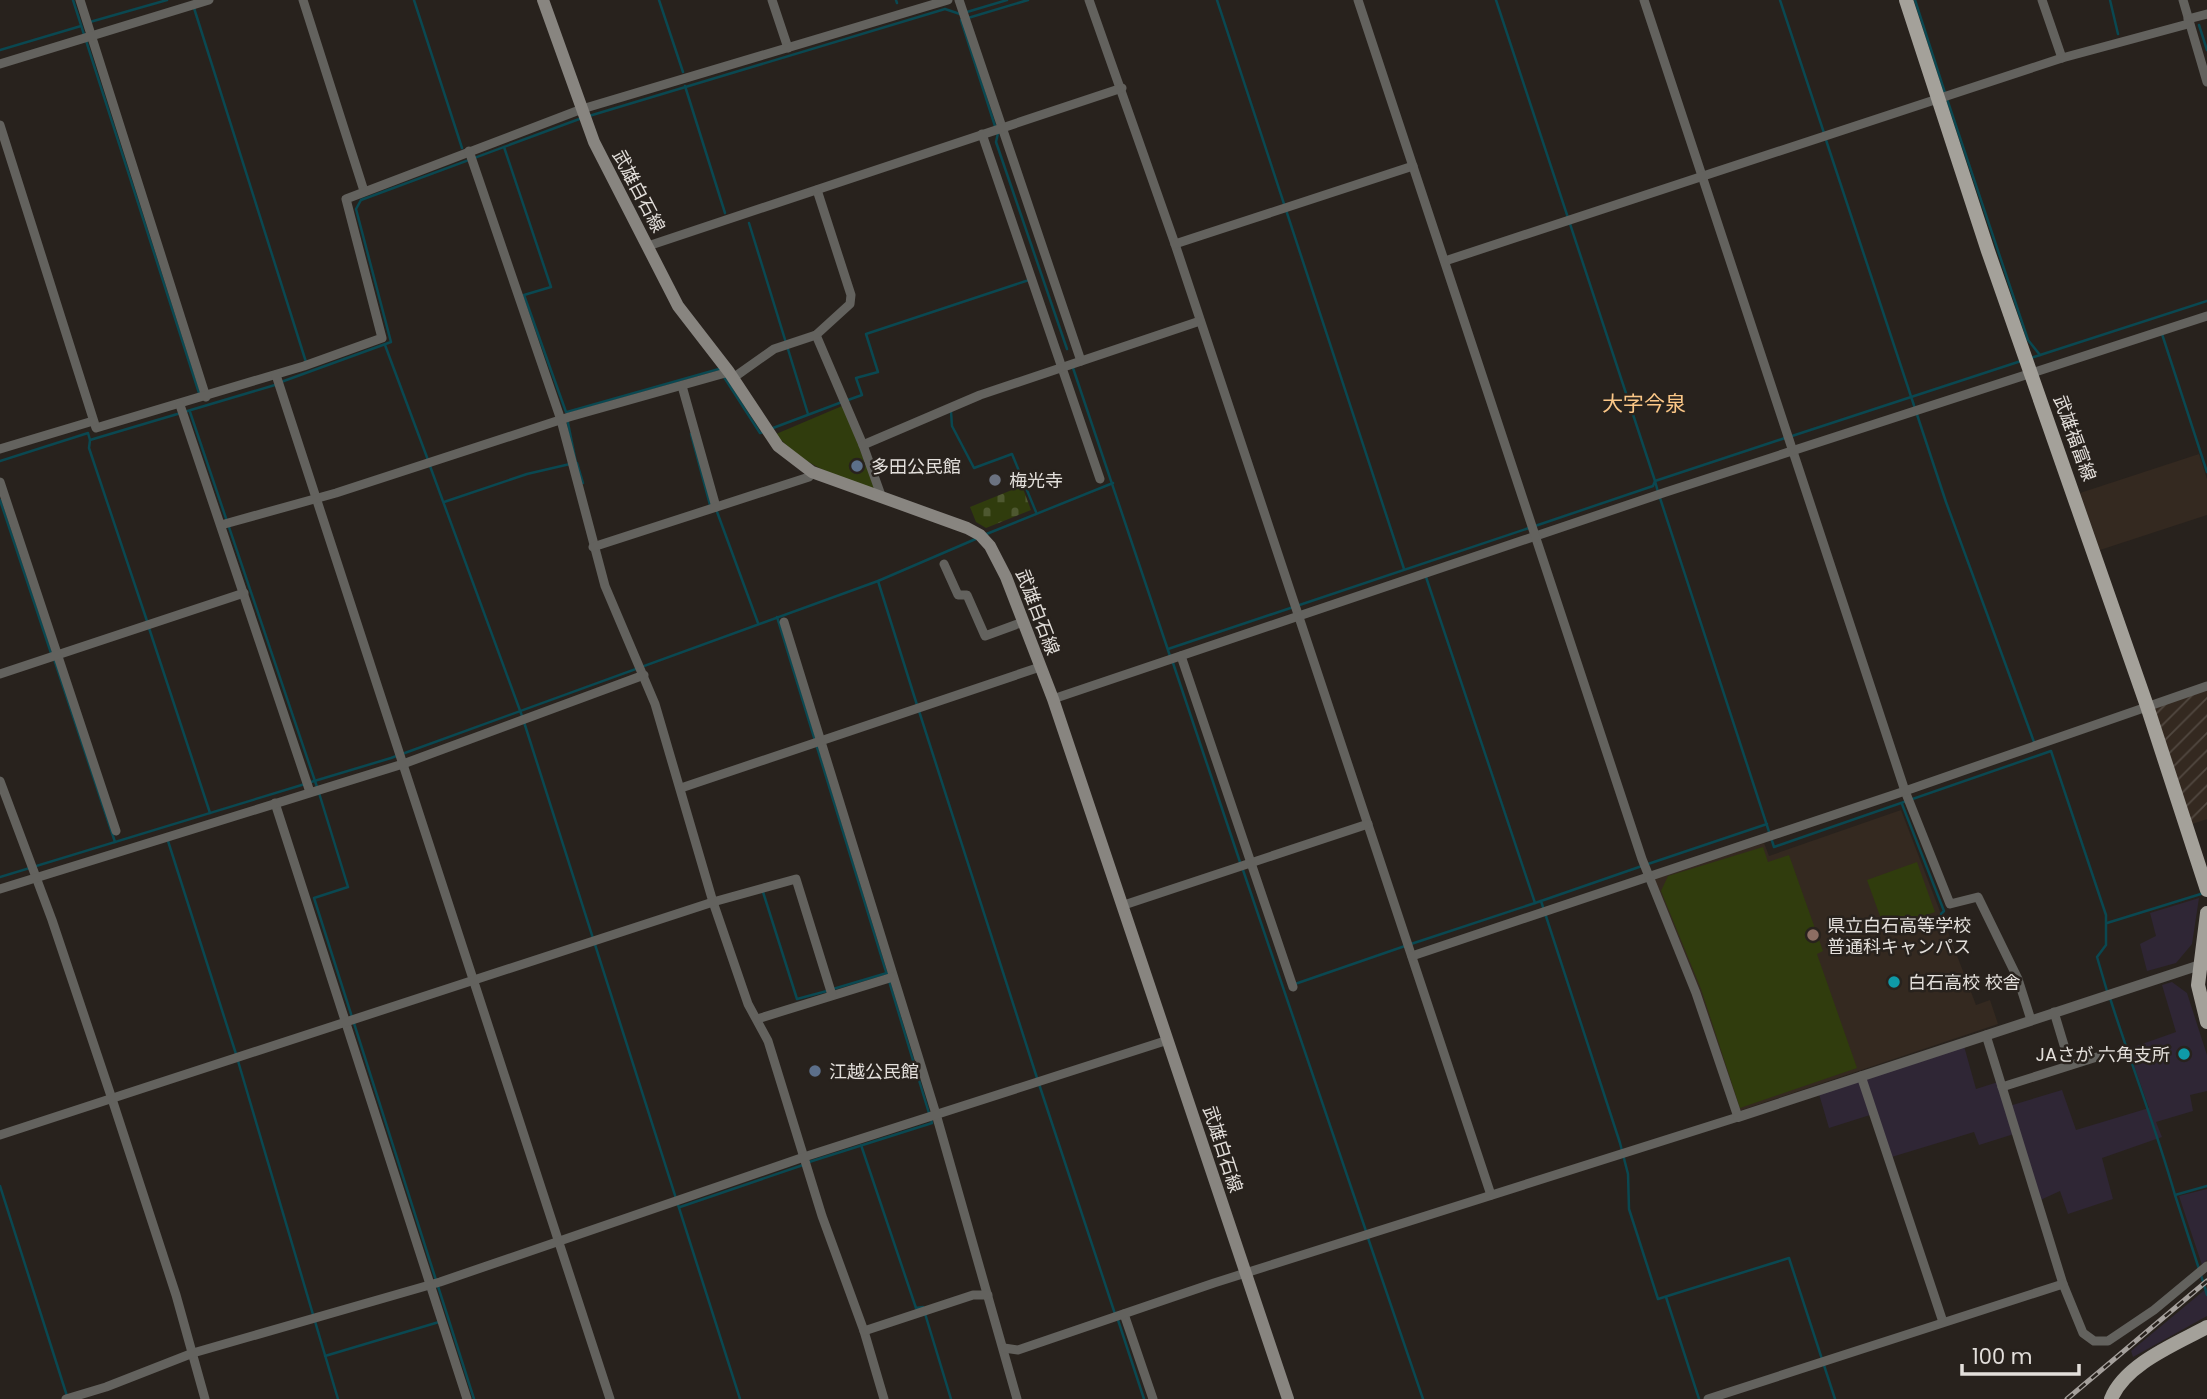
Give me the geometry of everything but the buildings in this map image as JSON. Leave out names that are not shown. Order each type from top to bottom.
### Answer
[{"type":"main road","name":"武雄白石線","points":[[543,0],[600,156],[678,306],[767,430],[793,460],[812,472],[982,536],[1006,577],[1053,698],[1124,905],[1287,1399]]},
{"type":"main road","name":"武雄福富線","points":[[1906,0],[1943,97],[2028,364],[2147,706],[2207,889]]},
{"type":"main road","points":[[2207,914],[2204,964],[2198,985],[2207,1022]]},
{"type":"main road","points":[[2111,1399],[2118,1385],[2141,1365],[2207,1327]]},
{"type":"street","points":[[80,0],[87,31],[203,398]]},
{"type":"street","points":[[0,64],[87,31],[209,0]]},
{"type":"street","points":[[303,0],[363,191]]},
{"type":"street","points":[[772,0],[788,48]]},
{"type":"street","points":[[0,125],[96,428],[182,411],[203,398],[278,381],[307,366],[382,338],[346,200],[363,191],[471,156],[584,114],[948,0]]},
{"type":"street","points":[[1089,0],[1175,244],[1492,1195]]},
{"type":"street","points":[[1359,0],[1642,859],[1696,993],[1738,1117]]},
{"type":"street","points":[[1644,0],[1907,797],[1950,904],[1978,897],[2018,979],[2031,1020]]},
{"type":"street","points":[[2042,0],[2062,58]]},
{"type":"street","points":[[2183,0],[2207,82]]},
{"type":"street","points":[[960,3],[968,21],[1072,364],[1100,479]]},
{"type":"street","points":[[1445,261],[2062,58],[2188,22],[2207,13]]},
{"type":"street","points":[[648,246],[1122,88]]},
{"type":"street","points":[[982,134],[1031,279],[1072,364]]},
{"type":"street","points":[[471,156],[565,418],[572,464],[605,586],[641,669],[681,788],[713,902],[748,1004],[768,1041],[884,1399]]},
{"type":"street","points":[[1175,244],[1413,166]]},
{"type":"street","points":[[225,524],[317,498],[565,418],[727,375],[788,345],[816,335],[850,304],[851,295],[817,190]]},
{"type":"street","points":[[1053,698],[1181,656],[1297,609],[1419,575],[1533,529],[1666,492],[1915,411],[2028,364],[2207,316]]},
{"type":"street","points":[[863,444],[957,403],[1200,321]]},
{"type":"street","points":[[816,335],[863,444],[882,498]]},
{"type":"street","points":[[278,381],[610,1399]]},
{"type":"street","points":[[682,386],[714,508]]},
{"type":"street","points":[[182,411],[225,524],[244,593],[311,787]]},
{"type":"street","points":[[0,449],[93,421]]},
{"type":"street","points":[[593,547],[809,477],[812,472]]},
{"type":"street","points":[[0,482],[54,656],[116,831]]},
{"type":"street","points":[[944,564],[958,595],[967,595],[985,636],[1023,622]]},
{"type":"street","points":[[0,674],[244,593]]},
{"type":"street","points":[[784,622],[818,742],[1004,1348],[1017,1399]]},
{"type":"street","points":[[1181,656],[1292,984]]},
{"type":"street","points":[[681,788],[1040,667]]},
{"type":"street","points":[[0,888],[35,871],[167,837],[275,803],[311,787],[523,719],[641,669]]},
{"type":"street","points":[[1410,948],[1544,911],[1648,873],[1776,833],[1907,797],[2036,745],[2207,686]]},
{"type":"street","points":[[0,781],[35,871],[112,1098],[193,1353],[205,1399]]},
{"type":"street","points":[[275,803],[351,1020],[434,1284],[442,1321],[467,1399]]},
{"type":"street","points":[[1124,905],[1368,824]]},
{"type":"street","points":[[0,1135],[713,902],[796,879],[831,992]]},
{"type":"street","points":[[1004,1348],[1018,1350],[1245,1273],[1738,1117],[2204,964]]},
{"type":"street","points":[[757,1019],[831,992],[890,978]]},
{"type":"street","points":[[2054,1012],[2070,1065]]},
{"type":"street","points":[[1986,1035],[2063,1284],[2083,1333],[2094,1341],[2104,1343],[2154,1310],[2207,1266]]},
{"type":"street","points":[[68,1398],[193,1353],[434,1284],[677,1201],[805,1161],[1038,1080],[1168,1040]]},
{"type":"street","points":[[2002,1087],[2100,1056]]},
{"type":"street","points":[[1861,1076],[1943,1322]]},
{"type":"street","points":[[1708,1399],[2063,1284]]},
{"type":"street","points":[[864,1332],[973,1295],[988,1296]]},
{"type":"street","points":[[1119,1315],[1153,1399]]},
{"type":"shaded area","points":[[2199,454],[2207,479],[2207,515],[2100,550],[2080,493]]},
{"type":"shaded area","points":[[2207,690],[2207,819],[2192,824],[2153,708]]},
{"type":"shaded area","name":"県立白石高等学校 普通科キャンパス","points":[[1901,810],[1976,1005],[1990,1000],[1998,1024],[1739,1111],[1654,881],[1656,877],[1764,843],[1769,856]]},
{"type":"shaded area","points":[[2199,898],[2192,944],[2176,963],[2147,971],[2140,944],[2156,936],[2150,913]]},
{"type":"shaded area","points":[[2172,982],[2187,993],[2207,1055],[2207,1091],[2190,1095],[2193,1111],[2156,1122],[2162,1137],[2102,1158],[2113,1199],[2068,1214],[2060,1191],[2036,1202],[2014,1134],[1979,1145],[1974,1132],[1885,1159],[1870,1115],[1829,1128],[1819,1094],[1964,1046],[1976,1089],[1998,1082],[2006,1107],[2062,1090],[2076,1130],[2149,1108],[2128,1049],[2176,1032],[2162,985]]},
{"type":"shaded area","points":[[2207,1189],[2207,1260],[2202,1265],[2179,1196]]},
{"type":"shaded area","points":[[2207,1288],[2207,1316],[2133,1357],[2131,1351]]},
{"type":"green space","points":[[842,406],[875,490],[834,475],[809,462],[776,434]]},
{"type":"green space","points":[[1022,486],[1031,510],[986,528],[976,522],[970,507]]},
{"type":"green space","points":[[1763,847],[1768,862],[1789,855],[1823,951],[1817,954],[1857,1068],[1740,1108],[1701,989],[1661,891],[1668,876]]},
{"type":"green space","points":[[1917,862],[1935,912],[1885,930],[1867,880]]},
{"type":"waterway","points":[[73,0],[199,393]]},
{"type":"waterway","points":[[90,22],[167,0]]},
{"type":"waterway","points":[[414,0],[462,148]]},
{"type":"waterway","points":[[659,0],[683,72]]},
{"type":"waterway","points":[[967,12],[1007,0]]},
{"type":"waterway","points":[[968,18],[1028,0]]},
{"type":"waterway","points":[[1217,0],[1404,569]]},
{"type":"waterway","points":[[1496,0],[1655,481],[1785,438]]},
{"type":"waterway","points":[[1780,0],[1824,133]]},
{"type":"waterway","points":[[1915,0],[1945,93]]},
{"type":"waterway","points":[[2110,0],[2118,34]]},
{"type":"waterway","points":[[194,8],[306,362]]},
{"type":"waterway","points":[[589,116],[945,9],[960,14]]},
{"type":"waterway","points":[[961,20],[995,126]]},
{"type":"waterway","points":[[2199,25],[2207,50]]},
{"type":"waterway","points":[[0,50],[81,26]]},
{"type":"waterway","points":[[685,86],[725,213]]},
{"type":"waterway","points":[[1947,99],[2028,340],[2040,355]]},
{"type":"waterway","points":[[281,382],[391,342],[356,209],[361,200],[582,118]]},
{"type":"waterway","points":[[998,133],[996,142],[1067,349]]},
{"type":"waterway","points":[[1826,140],[1946,502],[2034,742]]},
{"type":"waterway","points":[[504,147],[551,287],[524,295],[566,412]]},
{"type":"waterway","points":[[749,223],[808,414]]},
{"type":"waterway","points":[[848,400],[862,395],[856,378],[878,372],[866,334],[1029,280]]},
{"type":"waterway","points":[[2031,358],[2207,301]]},
{"type":"waterway","points":[[2162,334],[2207,472]]},
{"type":"waterway","points":[[385,345],[428,460]]},
{"type":"waterway","points":[[1792,436],[2021,361]]},
{"type":"waterway","points":[[1072,365],[1170,656]]},
{"type":"waterway","points":[[567,412],[719,369],[720,371]]},
{"type":"waterway","points":[[724,377],[760,433],[763,432]]},
{"type":"waterway","points":[[0,461],[88,433],[90,440],[275,385]]},
{"type":"waterway","points":[[773,428],[842,402]]},
{"type":"waterway","points":[[190,412],[317,787]]},
{"type":"waterway","points":[[951,412],[952,426],[974,468],[1012,454],[1036,512]]},
{"type":"waterway","points":[[567,418],[576,463]]},
{"type":"waterway","points":[[691,434],[710,505]]},
{"type":"waterway","points":[[90,440],[89,448],[147,621]]},
{"type":"waterway","points":[[577,463],[583,483]]},
{"type":"waterway","points":[[444,502],[527,474],[570,464]]},
{"type":"waterway","points":[[430,466],[522,716]]},
{"type":"waterway","points":[[1535,526],[1653,486],[1655,481],[1658,492]]},
{"type":"waterway","points":[[984,535],[1113,483]]},
{"type":"waterway","points":[[1660,498],[1774,847],[2051,751],[2106,915],[2106,945],[2097,957],[2107,991]]},
{"type":"waterway","points":[[0,500],[51,653]]},
{"type":"waterway","points":[[716,509],[758,623]]},
{"type":"waterway","points":[[1168,649],[1529,528]]},
{"type":"waterway","points":[[311,782],[391,758],[878,581],[978,538]]},
{"type":"waterway","points":[[1426,577],[1535,903]]},
{"type":"waterway","points":[[878,581],[917,705]]},
{"type":"waterway","points":[[777,617],[887,975]]},
{"type":"waterway","points":[[149,628],[210,813]]},
{"type":"waterway","points":[[54,659],[115,842]]},
{"type":"waterway","points":[[1173,663],[1240,862]]},
{"type":"waterway","points":[[919,711],[1037,1078]]},
{"type":"waterway","points":[[524,722],[740,1399]]},
{"type":"waterway","points":[[0,877],[305,784]]},
{"type":"waterway","points":[[319,793],[348,887],[314,898],[474,1399]]},
{"type":"waterway","points":[[1902,804],[1944,911],[1941,914]]},
{"type":"waterway","points":[[1648,864],[1767,824]]},
{"type":"waterway","points":[[168,841],[236,1054]]},
{"type":"waterway","points":[[1642,866],[1541,901],[1620,1143],[1628,1174],[1629,1209],[1658,1299],[1789,1258],[1835,1399]]},
{"type":"waterway","points":[[1243,870],[1366,1231]]},
{"type":"waterway","points":[[763,892],[797,999],[827,991]]},
{"type":"waterway","points":[[2107,923],[2204,893]]},
{"type":"waterway","points":[[1411,944],[1541,901]]},
{"type":"waterway","points":[[1295,984],[1405,946]]},
{"type":"waterway","points":[[833,989],[887,973]]},
{"type":"waterway","points":[[809,1162],[932,1123],[889,981]]},
{"type":"waterway","points":[[2110,998],[2175,1195],[2207,1186]]},
{"type":"waterway","points":[[238,1061],[338,1399]]},
{"type":"waterway","points":[[1039,1084],[1115,1314]]},
{"type":"waterway","points":[[861,1145],[916,1308],[923,1307],[951,1399]]},
{"type":"waterway","points":[[680,1207],[803,1165]]},
{"type":"waterway","points":[[0,1186],[67,1396]]},
{"type":"waterway","points":[[2175,1195],[2199,1269]]},
{"type":"waterway","points":[[1368,1238],[1423,1399]]},
{"type":"waterway","points":[[2201,1275],[2207,1295]]},
{"type":"waterway","points":[[1666,1297],[1699,1399]]},
{"type":"waterway","points":[[1118,1320],[1144,1399]]},
{"type":"waterway","points":[[325,1356],[439,1322]]},
{"type":"railway","points":[[2067,1399],[2207,1281]]},
{"type":"place","name":"多田公民館","points":[[857,466]]},
{"type":"place","name":"梅光寺","points":[[995,480]]},
{"type":"place","name":"県立白石高等学校 普通科キャンパス","points":[[1813,935]]},
{"type":"place","name":"白石高校 校舎","points":[[1894,982]]},
{"type":"place","name":"JAさが 六角支所","points":[[2184,1054]]},
{"type":"place","name":"江越公民館","points":[[815,1071]]},
{"type":"district","name":"大字今泉","points":[[1644,403]]}]
